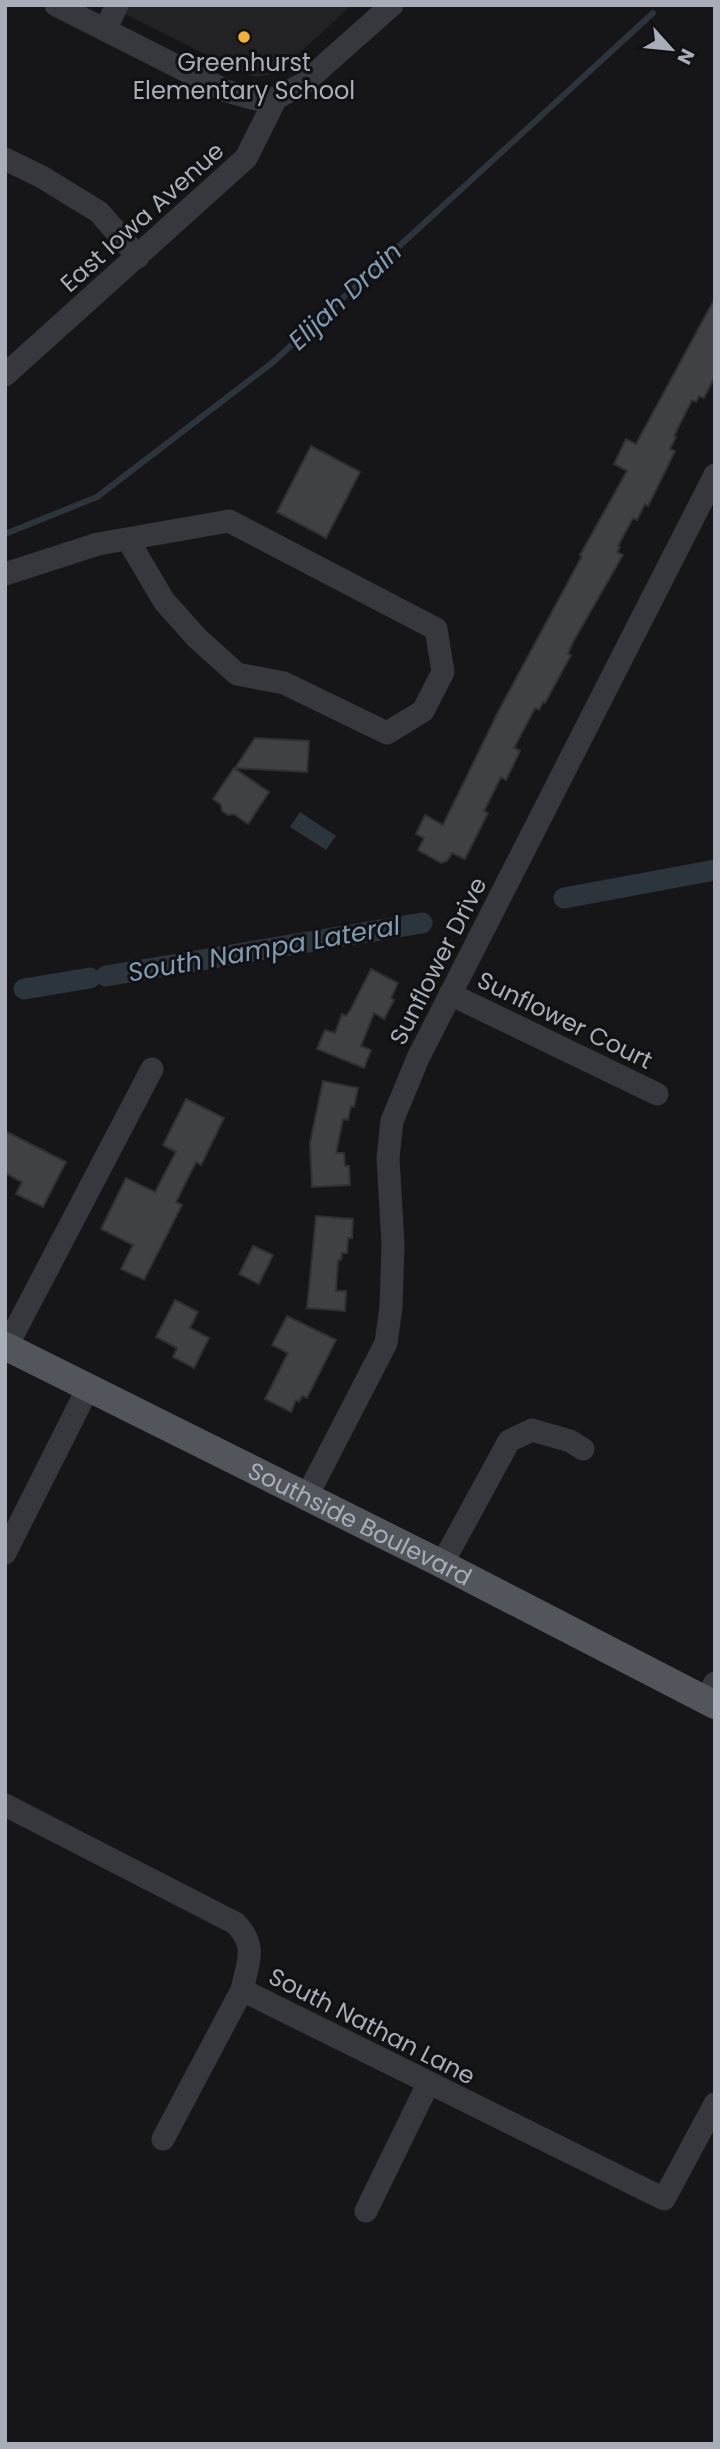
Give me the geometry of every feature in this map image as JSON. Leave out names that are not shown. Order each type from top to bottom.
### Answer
[{"type":"main road","name":"Southside Boulevard","points":[[6,1346],[712,1696]]},
{"type":"street","points":[[105,30],[117,5]]},
{"type":"street","points":[[67,8],[105,30],[226,90],[259,100],[276,98],[303,84],[390,6]]},
{"type":"street","name":"East Iowa Avenue","points":[[5,375],[246,158],[276,98]]},
{"type":"street","points":[[5,159],[43,177],[99,212],[138,257]]},
{"type":"street","name":"Sunflower Drive","points":[[307,1496],[386,1342],[391,1307],[393,1256],[388,1158],[392,1121],[418,1058],[450,993],[715,475]]},
{"type":"street","points":[[5,574],[97,544],[229,522],[436,629],[443,672],[423,711],[387,733],[284,683],[237,674],[197,638],[164,601],[128,540]]},
{"type":"street","name":"Sunflower Court","points":[[450,993],[657,1094]]},
{"type":"street","points":[[6,1346],[152,1069]]},
{"type":"street","points":[[5,1553],[88,1388]]},
{"type":"street","points":[[442,1564],[509,1441],[532,1430],[570,1441],[583,1449]]},
{"type":"street","name":"South Nathan Lane","points":[[5,1805],[235,1923],[246,1934],[251,1948],[242,1990],[664,2199],[715,2105]]},
{"type":"street","points":[[163,2139],[242,1990]]},
{"type":"street","points":[[366,2211],[428,2084]]},
{"type":"shaded area","name":"Greenhurst Elementary School","points":[[107,5],[352,5],[283,68],[257,77],[241,72]]},
{"type":"shaded area","points":[[300,812],[336,836],[326,850],[290,827]]},
{"type":"building","points":[[715,298],[715,376],[704,398],[699,396],[696,402],[692,400],[674,436],[676,437],[670,449],[675,451],[657,488],[637,520],[633,518],[618,546],[620,547],[617,552],[623,555],[573,642],[568,654],[571,655],[545,703],[543,702],[539,710],[535,708],[514,748],[520,751],[506,780],[501,777],[484,811],[488,813],[465,859],[452,853],[447,861],[441,863],[418,850],[424,838],[416,834],[425,815],[443,825],[499,710],[627,471],[614,464],[626,439],[636,444]]},
{"type":"building","points":[[311,446],[360,472],[326,538],[277,512]]},
{"type":"building","points":[[255,738],[309,741],[307,772],[235,768]]},
{"type":"building","points":[[234,768],[269,792],[248,824],[234,814],[228,815],[222,811],[221,805],[213,799]]},
{"type":"building","points":[[371,969],[398,983],[391,998],[394,1000],[384,1019],[374,1013],[361,1046],[371,1050],[364,1068],[317,1049],[325,1030],[335,1033],[342,1014],[346,1016],[351,1009]]},
{"type":"building","points":[[323,1081],[358,1088],[348,1120],[343,1119],[336,1153],[344,1153],[345,1166],[349,1166],[350,1185],[312,1187],[310,1143]]},
{"type":"building","points":[[186,1099],[224,1118],[201,1165],[196,1162],[176,1202],[182,1205],[144,1280],[121,1269],[133,1245],[101,1229],[126,1178],[155,1192],[176,1152],[163,1145]]},
{"type":"building","points":[[5,1131],[66,1162],[43,1207],[16,1194],[22,1182],[5,1173]]},
{"type":"building","points":[[316,1216],[353,1219],[352,1238],[348,1238],[347,1253],[342,1253],[341,1260],[338,1260],[336,1291],[346,1291],[345,1311],[307,1308]]},
{"type":"building","points":[[253,1246],[273,1255],[259,1284],[239,1274]]},
{"type":"building","points":[[175,1300],[198,1312],[190,1328],[209,1338],[194,1368],[173,1357],[177,1348],[156,1337]]},
{"type":"building","points":[[287,1316],[336,1340],[307,1398],[302,1396],[299,1402],[296,1400],[291,1412],[265,1399],[288,1353],[272,1345]]},
{"type":"waterway","name":"Elijah Drain","points":[[5,534],[97,497],[272,363],[653,13]]},
{"type":"waterway","name":"South Nampa Lateral","points":[[564,898],[715,870]]},
{"type":"waterway","name":"South Nampa Lateral","points":[[106,976],[422,923]]},
{"type":"waterway","name":"South Nampa Lateral","points":[[24,989],[90,978]]},
{"type":"place","name":"Greenhurst Elementary School","points":[[244,37]]}]
